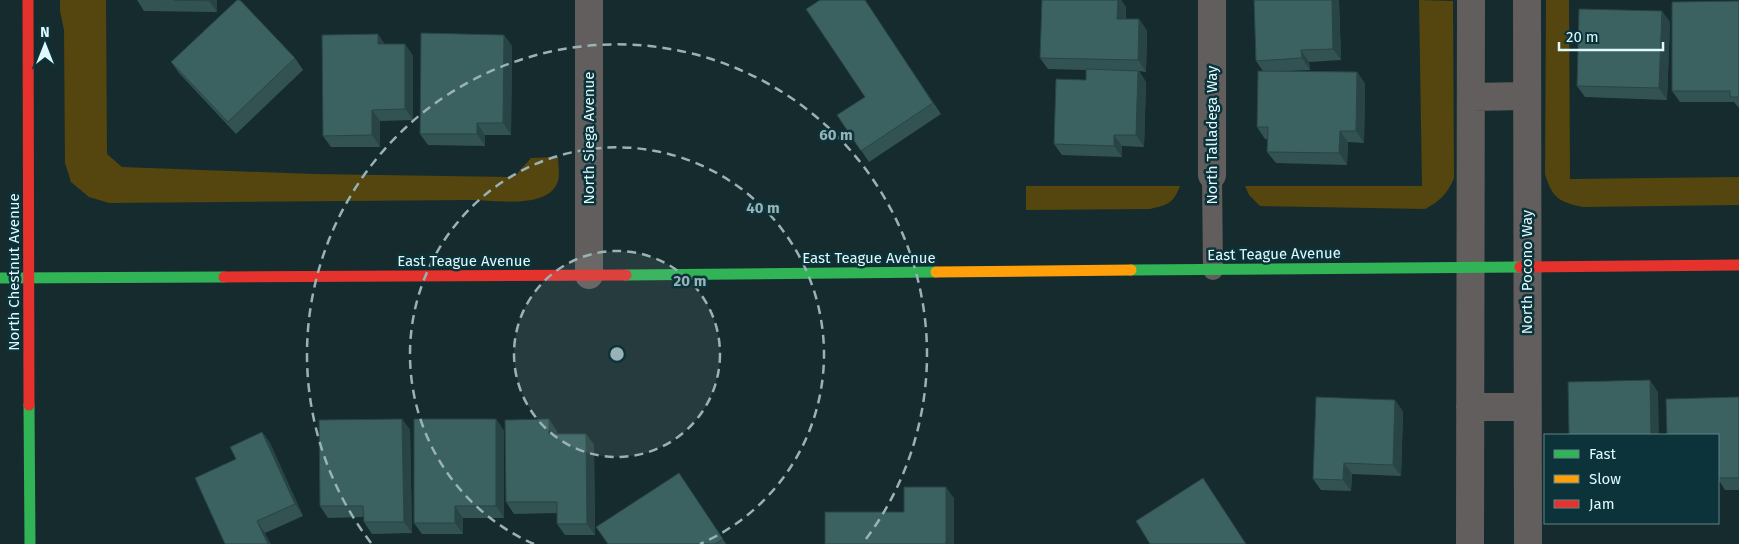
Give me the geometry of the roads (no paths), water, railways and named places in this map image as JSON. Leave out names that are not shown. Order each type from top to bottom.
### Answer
[{"type":"street","name":"North Chestnut Avenue","points":[[28,0],[30,544]]},
{"type":"street","name":"North Siega Avenue","points":[[589,0],[589,275]]},
{"type":"street","name":"North Talladega Way","points":[[1212,0],[1212,176]]},
{"type":"street","points":[[1470,544],[1471,0]]},
{"type":"street","name":"North Pocono Way","points":[[1527,0],[1528,544]]},
{"type":"street","points":[[1471,97],[1527,96]]},
{"type":"street","name":"East Teague Avenue","points":[[0,278],[1739,265]]},
{"type":"street","points":[[1470,407],[1527,407]]},
{"type":"lane","name":"North Talladega Way","points":[[1212,176],[1213,270]]}]
